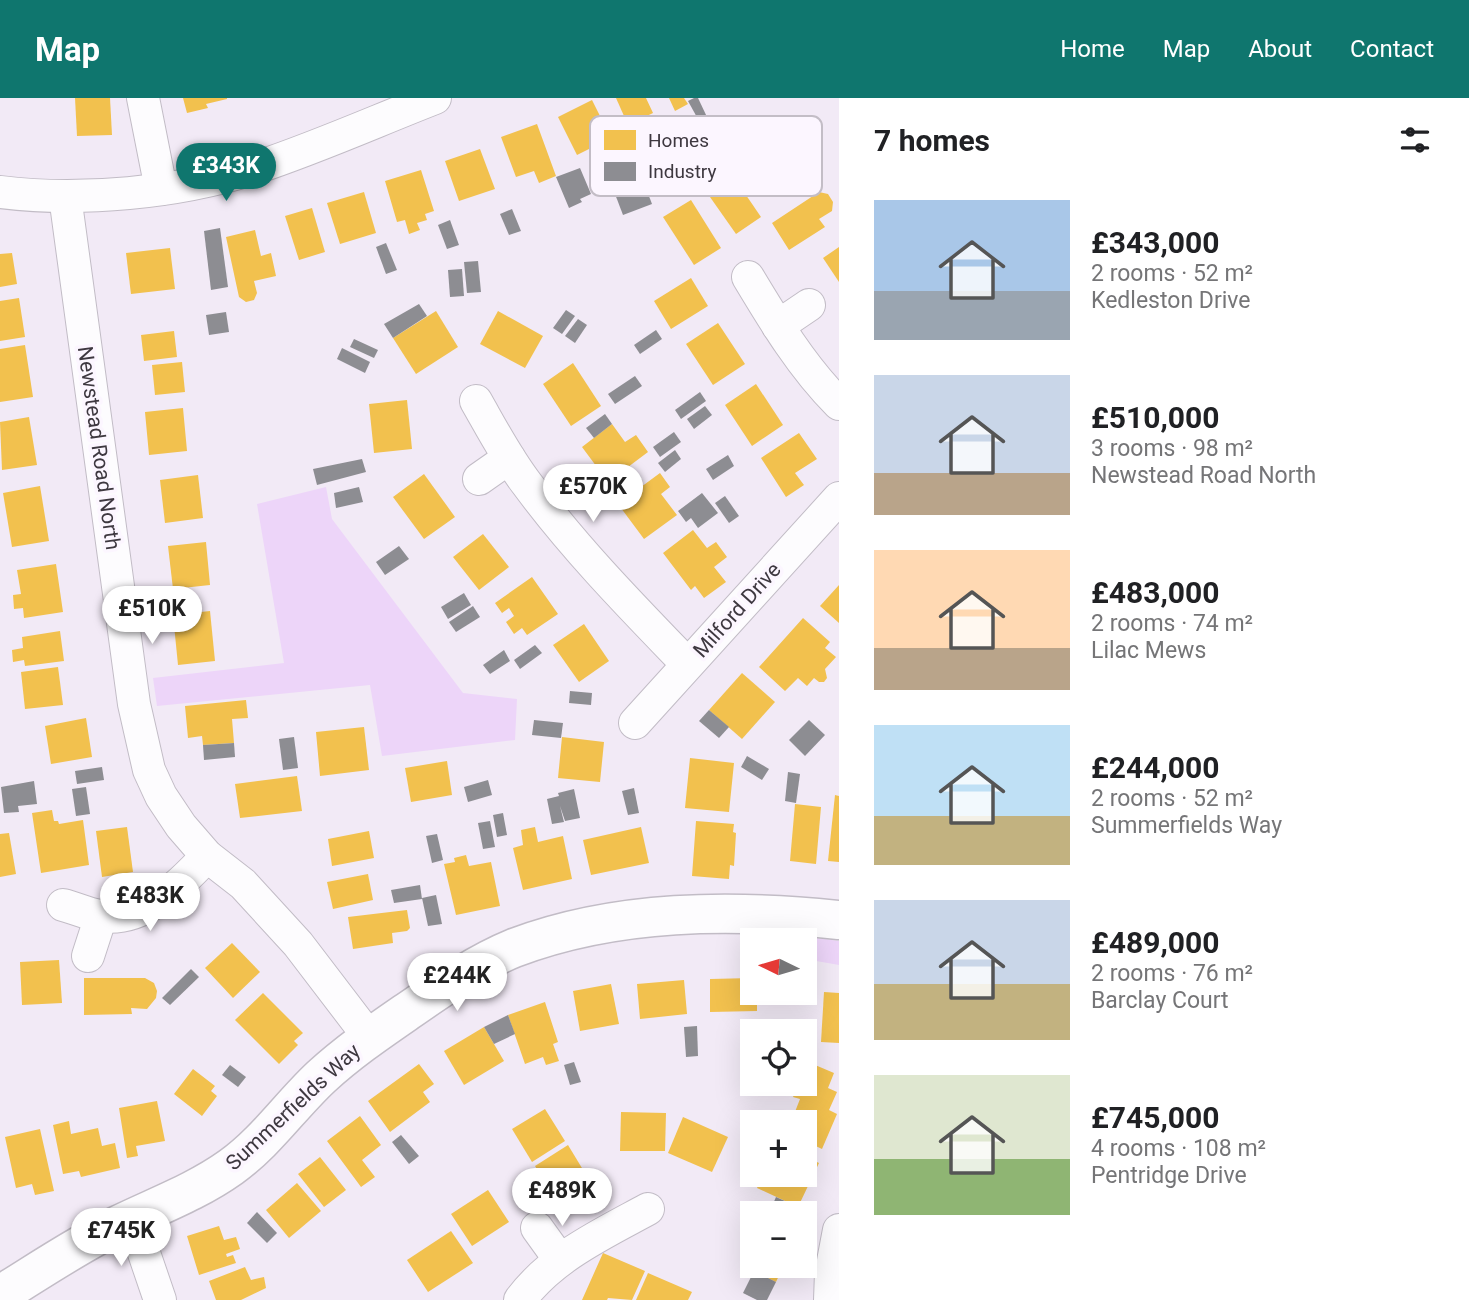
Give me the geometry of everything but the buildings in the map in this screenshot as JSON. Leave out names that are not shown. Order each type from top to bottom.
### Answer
[{"type":"street","points":[[143,98],[161,189]]},
{"type":"street","points":[[0,192],[65,196],[161,189],[254,169],[435,98]]},
{"type":"street","name":"Newstead Road North","points":[[65,196],[134,704],[149,770],[161,796],[207,856],[243,884],[298,944],[369,1037]]},
{"type":"street","points":[[748,277],[809,372],[839,404]]},
{"type":"street","points":[[778,326],[808,305]]},
{"type":"street","points":[[476,401],[509,458],[554,520],[602,576],[687,664]]},
{"type":"street","points":[[479,478],[509,458]]},
{"type":"street","name":"Milford Drive","points":[[635,723],[839,498]]},
{"type":"street","points":[[63,905],[101,916],[119,916],[152,904],[185,879],[207,856]]},
{"type":"street","name":"Summerfields Way","points":[[0,1295],[132,1218],[171,1202],[233,1166],[271,1131],[321,1077],[369,1037],[461,975],[513,949],[561,933],[630,920],[691,914],[839,920]]},
{"type":"street","points":[[88,956],[101,916]]},
{"type":"street","points":[[520,1300],[560,1260],[603,1232],[648,1209]]},
{"type":"street","points":[[132,1218],[160,1300]]},
{"type":"street","points":[[537,1228],[560,1260]]},
{"type":"street","points":[[830,1300],[837,1246]]},
{"type":"shaded area","points":[[326,487],[332,519],[463,693],[517,699],[515,740],[382,756],[370,685],[157,706],[153,678],[284,663],[257,504]]},
{"type":"shaded area","points":[[817,938],[839,941],[839,965],[817,961]]}]
